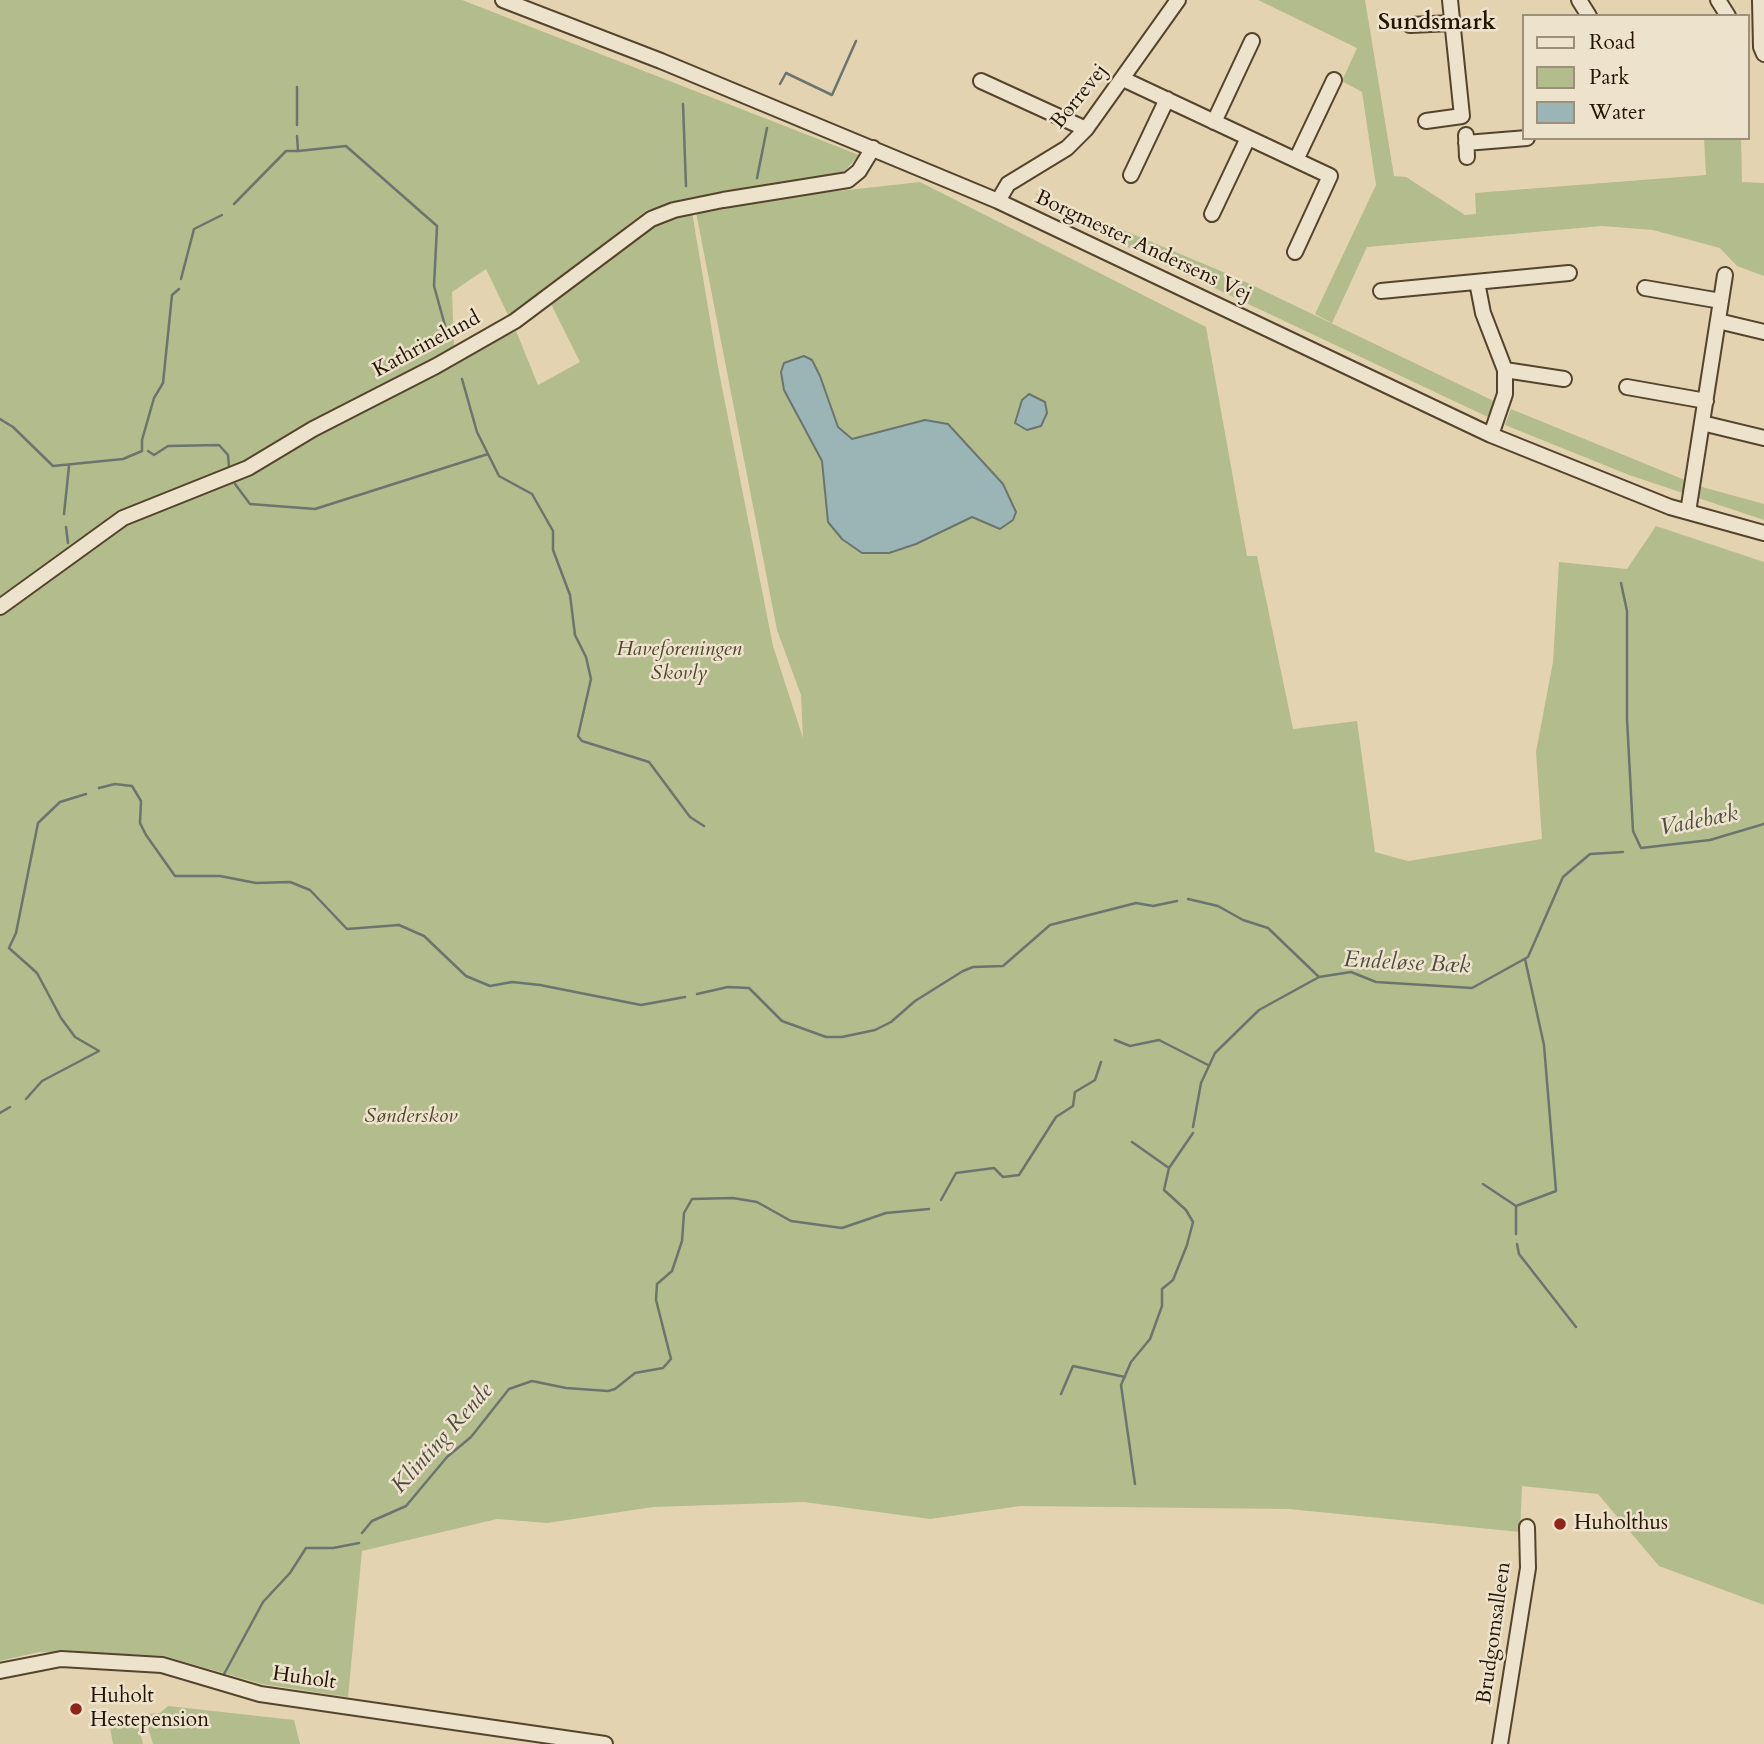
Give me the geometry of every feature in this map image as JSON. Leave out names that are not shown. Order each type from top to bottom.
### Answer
[{"type":"street","name":"Borrevej","points":[[998,201],[1008,184],[1067,148],[1086,129],[1178,0]]},
{"type":"street","points":[[1426,121],[1462,116],[1450,0]]},
{"type":"street","points":[[1758,50],[1760,0]]},
{"type":"street","name":"Borgmester Andersens Vej","points":[[506,1],[661,61],[998,201],[1491,435],[1688,512],[1764,533]]},
{"type":"street","points":[[1410,25],[1452,23]]},
{"type":"street","points":[[1214,122],[1252,41]]},
{"type":"street","points":[[1123,79],[1330,176],[1295,252]]},
{"type":"street","points":[[1296,160],[1334,80]]},
{"type":"street","points":[[981,82],[1086,129]]},
{"type":"street","points":[[1131,175],[1167,99]]},
{"type":"street","points":[[1212,214],[1248,138]]},
{"type":"street","points":[[1466,145],[1522,139]]},
{"type":"street","name":"Kathrinelund","points":[[0,607],[124,518],[248,468],[313,429],[436,366],[514,321],[651,219],[723,200],[848,180],[859,171],[873,148]]},
{"type":"street","points":[[1381,290],[1569,273]]},
{"type":"street","points":[[1688,512],[1725,275]]},
{"type":"street","points":[[1477,282],[1483,313],[1505,370],[1505,394],[1491,435]]},
{"type":"street","points":[[1644,288],[1721,301]]},
{"type":"street","points":[[1718,321],[1764,332]]},
{"type":"street","points":[[1505,370],[1564,379]]},
{"type":"street","points":[[1627,387],[1706,401]]},
{"type":"street","points":[[1702,423],[1764,438]]},
{"type":"street","name":"Brudgomsalleen","points":[[1500,1744],[1528,1568],[1527,1527]]},
{"type":"street","name":"Huholt","points":[[0,1671],[61,1659],[162,1665],[260,1693],[605,1744]]},
{"type":"green space","name":"Sønderskov","points":[[0,0],[462,0],[859,155],[840,176],[825,181],[743,189],[647,210],[509,317],[486,269],[452,292],[454,345],[461,360],[516,331],[538,385],[580,362],[551,304],[649,229],[692,212],[718,367],[773,646],[803,738],[801,695],[777,630],[695,207],[920,182],[1206,327],[1247,556],[1257,556],[1293,729],[1357,721],[1375,852],[1408,861],[1542,839],[1536,752],[1553,662],[1559,562],[1627,569],[1656,526],[1764,562],[1764,1605],[1659,1566],[1598,1494],[1522,1486],[1520,1532],[1289,1509],[1020,1506],[930,1519],[804,1502],[653,1507],[547,1523],[497,1519],[362,1551],[348,1697],[262,1684],[164,1656],[39,1652],[0,1661]]},
{"type":"green space","points":[[1258,0],[1365,0],[1394,176],[1406,177],[1465,215],[1476,214],[1475,193],[1706,175],[1704,140],[1741,140],[1742,182],[1764,183],[1764,276],[1737,266],[1720,248],[1653,230],[1602,226],[1367,247],[1332,323],[1315,314],[1376,185],[1362,92],[1342,81],[1357,48]]},
{"type":"green space","points":[[1035,193],[1235,277],[1498,403],[1488,417],[1049,210]]},
{"type":"green space","points":[[1511,409],[1702,487],[1764,504],[1764,520],[1629,475],[1505,425]]},
{"type":"green space","points":[[168,1706],[294,1720],[300,1744],[153,1744],[144,1714],[160,1713]]},
{"type":"green space","points":[[136,1716],[143,1744],[113,1744],[109,1722]]},
{"type":"water","points":[[804,356],[812,360],[820,376],[838,427],[852,439],[925,420],[948,424],[1003,484],[1016,512],[1013,520],[1000,529],[972,517],[916,544],[889,553],[862,553],[842,539],[828,522],[822,461],[784,390],[781,372],[784,363]]},
{"type":"water","points":[[1029,394],[1045,402],[1047,413],[1041,426],[1027,430],[1015,423],[1022,400]]},
{"type":"waterway","points":[[780,84],[786,73],[832,95],[856,41]]},
{"type":"waterway","points":[[297,87],[297,125]]},
{"type":"waterway","points":[[683,104],[686,186]]},
{"type":"waterway","points":[[757,178],[767,128]]},
{"type":"waterway","points":[[297,136],[298,151],[346,146],[437,226],[434,286],[449,340]]},
{"type":"waterway","points":[[234,204],[286,151],[298,151]]},
{"type":"waterway","points":[[181,279],[194,229],[222,215]]},
{"type":"waterway","points":[[0,419],[13,427],[53,466],[123,459],[142,451],[142,440],[154,398],[163,383],[172,295],[179,289]]},
{"type":"waterway","points":[[462,379],[477,432],[499,476],[532,494],[553,531],[553,550],[570,595],[575,635],[586,657],[591,679],[578,736],[582,741],[649,762],[690,817],[704,826]]},
{"type":"waterway","points":[[148,451],[154,455],[168,446],[219,445],[228,455],[229,467]]},
{"type":"waterway","points":[[235,484],[250,504],[315,509],[488,454]]},
{"type":"waterway","points":[[64,514],[69,466]]},
{"type":"waterway","points":[[66,527],[68,543]]},
{"type":"waterway","points":[[1621,583],[1627,611],[1627,719],[1633,831],[1641,848],[1710,840],[1764,824]]},
{"type":"waterway","name":"Endeløse Bæk","points":[[99,788],[115,784],[132,786],[141,801],[140,823],[175,876],[220,876],[256,883],[290,882],[310,890],[347,929],[399,925],[424,936],[466,976],[490,986],[512,982],[540,985],[641,1005],[685,997]]},
{"type":"waterway","name":"Endeløse Bæk","points":[[26,1099],[42,1081],[99,1051],[75,1037],[61,1018],[37,973],[9,948],[16,933],[38,823],[60,802],[86,794]]},
{"type":"waterway","name":"Endeløse Bæk","points":[[1188,899],[1218,906],[1243,920],[1268,928],[1319,977],[1351,972],[1376,982],[1472,988],[1528,957],[1563,877],[1590,854],[1623,852]]},
{"type":"waterway","name":"Endeløse Bæk","points":[[697,994],[728,987],[749,988],[782,1021],[826,1037],[842,1037],[875,1030],[891,1022],[915,1001],[963,971],[973,967],[1003,966],[1050,925],[1136,903],[1153,906],[1177,901]]},
{"type":"waterway","points":[[1516,1234],[1516,1206],[1556,1191],[1544,1045],[1525,959]]},
{"type":"waterway","name":"Vadebæk","points":[[1193,1127],[1201,1083],[1215,1053],[1259,1010],[1319,977]]},
{"type":"waterway","name":"Klinting Rende","points":[[1115,1040],[1130,1046],[1159,1040],[1208,1065]]},
{"type":"waterway","name":"Klinting Rende","points":[[941,1200],[956,1173],[994,1168],[1003,1177],[1019,1175],[1056,1117],[1073,1106],[1075,1092],[1095,1080],[1101,1062]]},
{"type":"waterway","name":"Endeløse Bæk","points":[[0,1113],[10,1107]]},
{"type":"waterway","points":[[1135,1484],[1121,1385],[1131,1362],[1150,1339],[1162,1306],[1162,1289],[1173,1280],[1187,1245],[1193,1222],[1186,1210],[1164,1190],[1169,1168],[1193,1133]]},
{"type":"waterway","points":[[1132,1142],[1169,1168]]},
{"type":"waterway","points":[[1483,1184],[1516,1206]]},
{"type":"waterway","name":"Klinting Rende","points":[[362,1533],[372,1521],[406,1506],[447,1457],[471,1437],[509,1389],[532,1381],[566,1388],[608,1391],[615,1389],[635,1373],[663,1368],[671,1359],[656,1300],[657,1284],[672,1271],[682,1241],[684,1213],[692,1199],[733,1198],[757,1202],[791,1221],[842,1228],[886,1213],[929,1209]]},
{"type":"waterway","points":[[1517,1244],[1519,1254],[1576,1327]]},
{"type":"waterway","points":[[1061,1394],[1073,1366],[1125,1377]]},
{"type":"waterway","name":"Klinting Rende","points":[[223,1676],[263,1602],[290,1573],[306,1548],[333,1548],[359,1543]]},
{"type":"place","name":"Huholthus","points":[[1560,1524]]},
{"type":"place","name":"Huholt Hestepension","points":[[76,1709]]},
{"type":"district","name":"Sundsmark","points":[[1437,24]]},
{"type":"park label","name":"Haveforeningen Skovly","points":[[679,662]]}]
